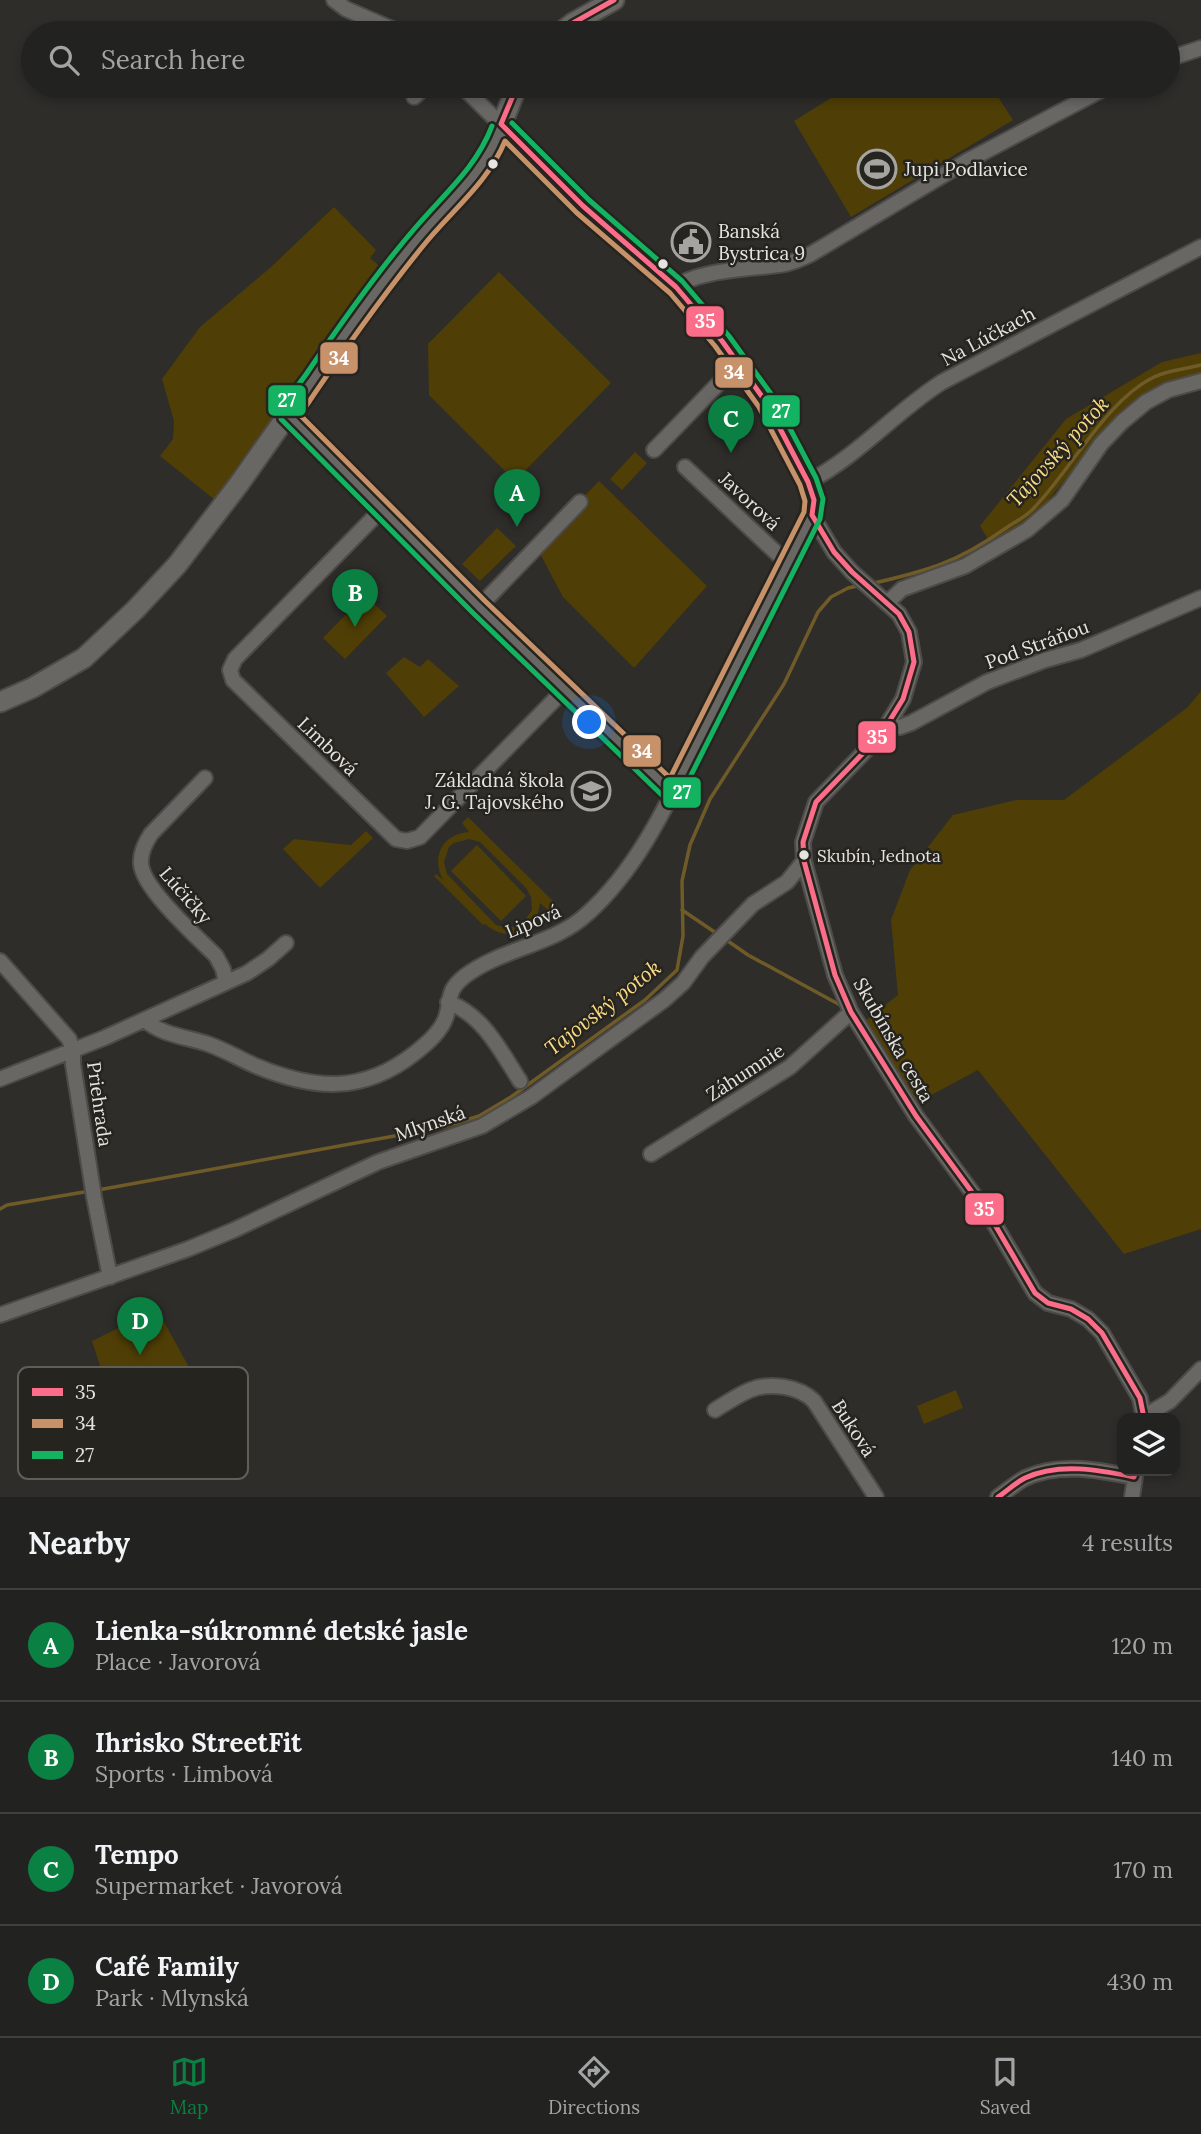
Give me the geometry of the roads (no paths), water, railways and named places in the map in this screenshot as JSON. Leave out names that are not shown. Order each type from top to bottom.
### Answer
[{"type":"main road","points":[[577,21],[614,0]]},
{"type":"main road","points":[[0,702],[61,673],[85,658],[111,635],[177,565],[289,416],[360,312],[484,162],[494,145],[512,98]]},
{"type":"street","points":[[334,0],[346,9],[374,21]]},
{"type":"street","points":[[1180,56],[1201,48]]},
{"type":"street","points":[[474,98],[583,206],[676,287],[741,366],[766,402],[808,482],[814,500],[812,515]]},
{"type":"street","points":[[676,287],[703,276],[788,264],[811,254],[967,162],[1087,98]]},
{"type":"street","name":"Na Lúčkach","points":[[808,482],[828,471],[918,397],[942,382],[1201,247]]},
{"type":"street","points":[[654,450],[721,381],[741,366]]},
{"type":"street","points":[[887,603],[902,589],[965,566],[1027,530],[1062,500],[1101,444],[1122,422],[1146,402],[1168,390],[1201,381]]},
{"type":"street","points":[[289,416],[479,607],[672,793]]},
{"type":"street","name":"Javorová","points":[[685,467],[787,563]]},
{"type":"street","points":[[479,607],[580,502]]},
{"type":"street","name":"Limbová","points":[[382,510],[235,659],[230,670],[233,680],[396,839],[408,841],[420,837],[564,690]]},
{"type":"street","name":"Skubínska cesta","points":[[812,515],[834,552],[898,614],[909,632],[914,662],[902,699],[887,725],[816,802],[803,842],[804,861],[835,975],[851,1012],[916,1116],[991,1218],[1035,1293],[1048,1303],[1072,1309],[1088,1319],[1102,1333],[1133,1385],[1143,1413]]},
{"type":"street","name":"Lipová","points":[[145,1020],[164,1032],[208,1044],[283,1075],[318,1083],[352,1084],[382,1074],[420,1048],[439,1029],[446,1017],[449,994],[455,985],[499,956],[559,932],[585,916],[612,887],[644,844],[812,515]]},
{"type":"street","name":"Pod Stráňou","points":[[887,725],[900,727],[911,723],[987,682],[1045,660],[1081,650],[1201,598]]},
{"type":"street","name":"Lúčičky","points":[[205,778],[151,834],[145,844],[141,865],[148,885],[216,956],[226,982]]},
{"type":"street","name":"Mlynská","points":[[0,1315],[234,1230],[378,1162],[482,1126],[531,1097],[664,1000],[683,983],[702,957],[753,904],[787,882],[804,861]]},
{"type":"street","points":[[0,1079],[145,1020],[226,982],[256,967],[286,943]]},
{"type":"street","name":"Priehrada","points":[[0,961],[69,1039],[73,1050],[94,1197],[110,1277]]},
{"type":"street","points":[[447,1002],[461,1008],[481,1024],[520,1081]]},
{"type":"street","name":"Záhumnie","points":[[651,1154],[790,1067],[851,1012]]},
{"type":"street","points":[[1150,1413],[1170,1401],[1201,1369]]},
{"type":"street","name":"Buková","points":[[715,1410],[759,1387],[793,1388],[806,1393],[814,1401],[876,1497]]},
{"type":"street","points":[[998,1497],[1023,1479],[1040,1472],[1090,1468],[1117,1472]]},
{"type":"street","points":[[1132,1497],[1135,1476]]},
{"type":"waterway","name":"Tajovský potok","points":[[870,584],[925,570],[956,558],[1023,517],[1046,494],[1120,402],[1154,377],[1201,365]]},
{"type":"waterway","name":"Tajovský potok","points":[[98,1190],[444,1127],[479,1116],[511,1097],[645,1000],[677,970],[683,936],[682,881],[690,845],[710,799],[784,684],[818,612],[831,597],[848,588],[862,585]]},
{"type":"waterway","points":[[682,910],[719,935]]},
{"type":"waterway","points":[[725,939],[748,955],[842,1006]]},
{"type":"waterway","name":"Tajovský potok","points":[[0,1209],[7,1205],[90,1191]]},
{"type":"place","name":"Jupi Podlavice","points":[[877,169]]},
{"type":"place","name":"Banská Bystrica 9","points":[[691,242]]},
{"type":"place","name":"Tempo","points":[[731,453]]},
{"type":"place","name":"Lienka-súkromné detské jasle","points":[[517,527]]},
{"type":"place","name":"Ihrisko StreetFit","points":[[355,627]]},
{"type":"place","name":"Základná škola J. G. Tajovského","points":[[591,791]]},
{"type":"place","name":"Skubín, Jednota","points":[[804,855]]},
{"type":"place","name":"Café Family","points":[[140,1355]]}]
